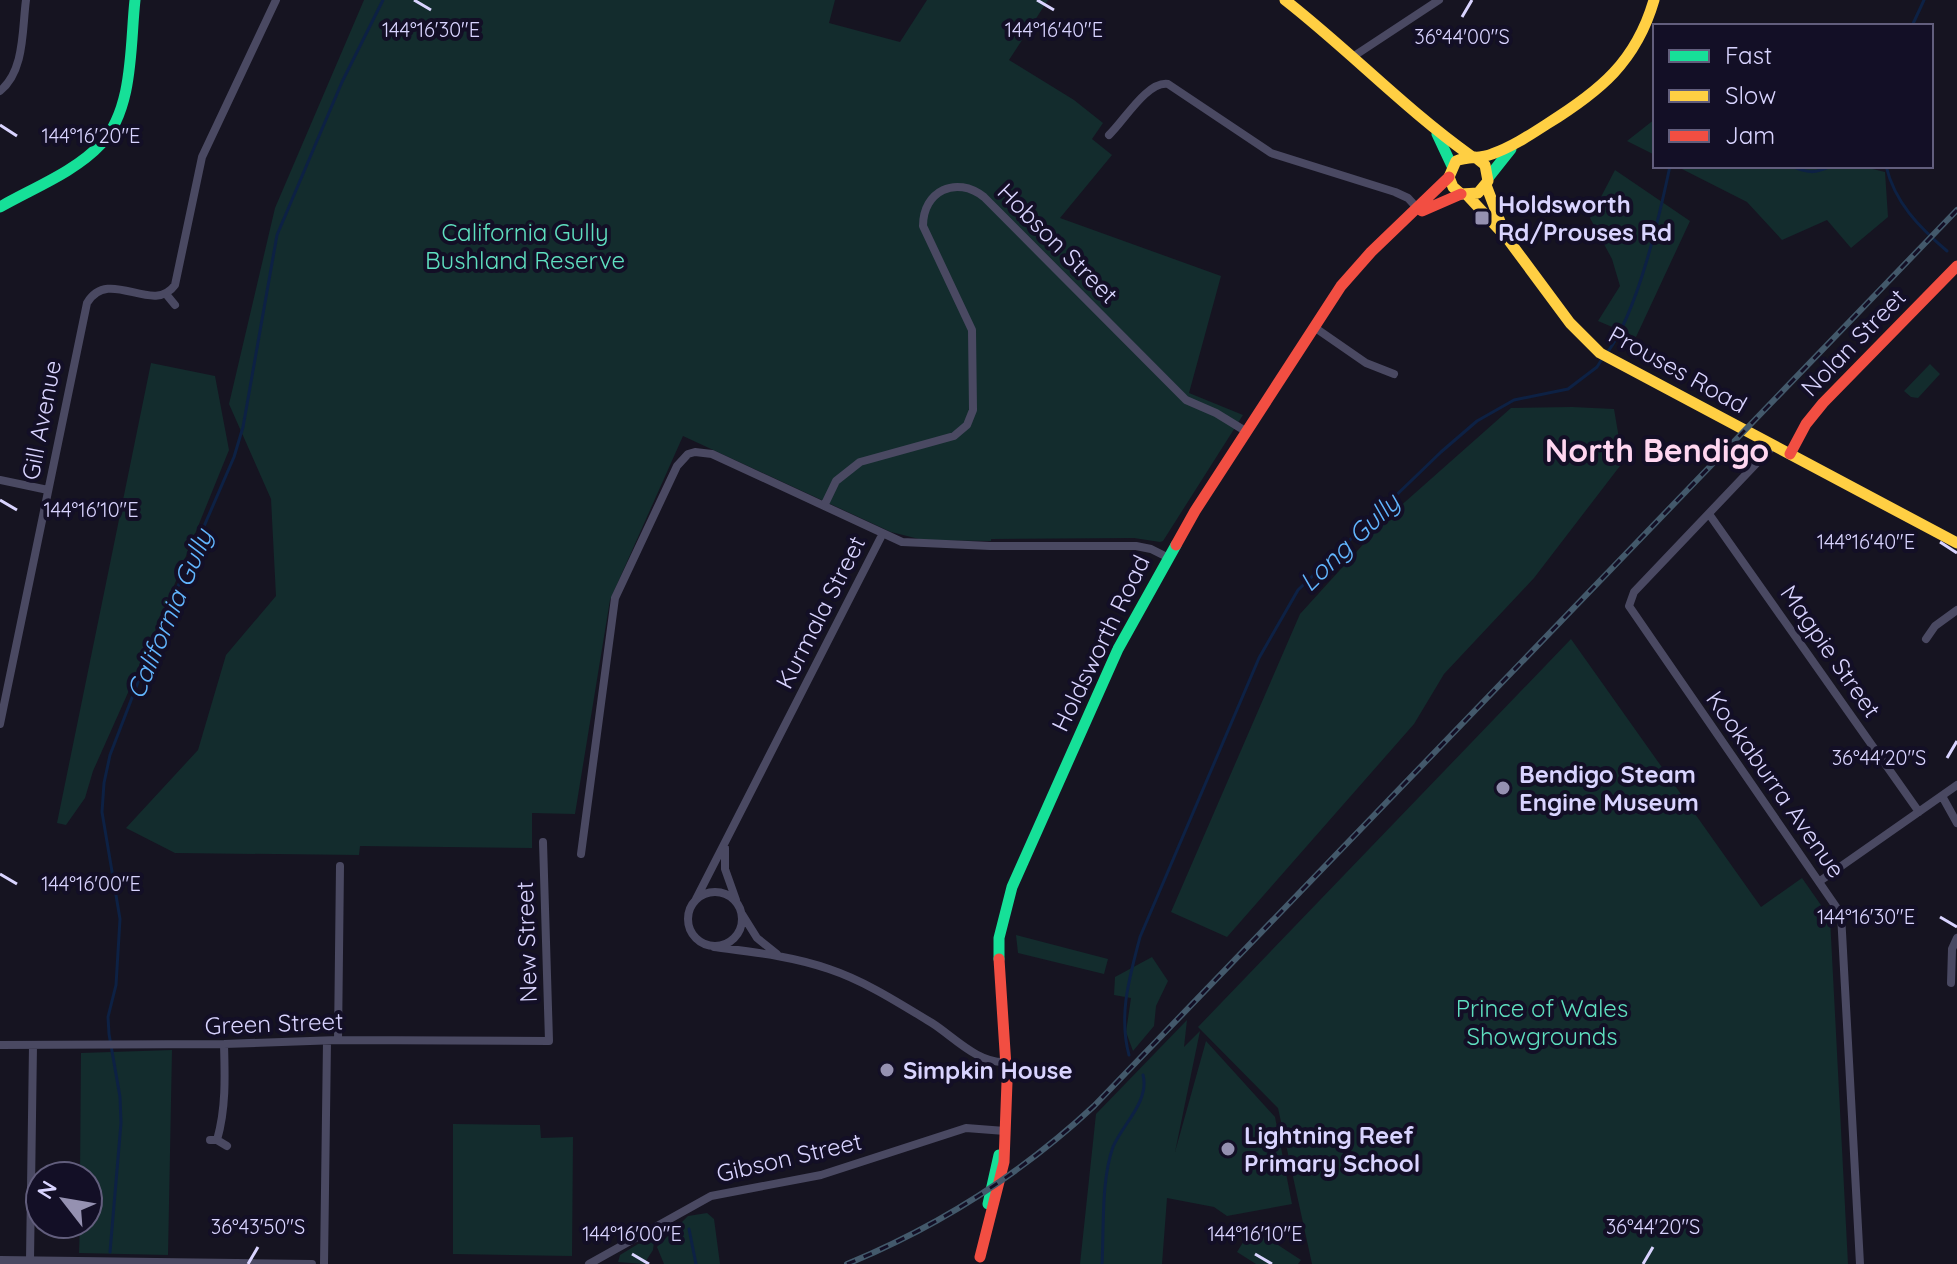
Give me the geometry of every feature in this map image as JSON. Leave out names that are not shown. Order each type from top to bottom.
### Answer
[{"type":"main road","points":[[0,207],[81,159],[107,136],[122,100],[135,0]]},
{"type":"main road","points":[[1285,0],[1354,56],[1434,130],[1485,165],[1487,181]]},
{"type":"main road","points":[[1451,172],[1460,158],[1485,157],[1517,142],[1586,99],[1619,72],[1641,38],[1654,0]]},
{"type":"main road","points":[[1434,130],[1451,172],[1453,187],[1464,195],[1478,193],[1517,142]]},
{"type":"main road","name":"Holdsworth Road","points":[[979,1260],[989,1197],[1005,1131],[1006,1062],[998,951],[1008,899],[1102,682],[1167,557],[1314,327],[1353,272],[1419,209],[1451,172]]},
{"type":"main road","name":"Prouses Road","points":[[1487,181],[1504,231]]},
{"type":"main road","name":"Holdsworth Road","points":[[1419,209],[1464,195]]},
{"type":"main road","name":"Prouses Road","points":[[1464,195],[1478,204],[1504,231],[1561,315],[1604,356],[1957,543]]},
{"type":"main road","name":"Nolan Street","points":[[1790,454],[1806,424],[1823,403],[1957,266]]},
{"type":"street","points":[[0,91],[10,81],[16,67],[26,0]]},
{"type":"street","points":[[175,305],[166,294],[179,275],[202,157],[276,0]]},
{"type":"street","points":[[1354,56],[1439,0]]},
{"type":"street","points":[[1109,135],[1152,87],[1168,84],[1271,153],[1395,192],[1419,209]]},
{"type":"street","name":"Hobson Street","points":[[824,506],[836,481],[854,465],[954,436],[963,430],[972,415],[972,330],[923,226],[923,215],[930,201],[950,186],[970,188],[984,197],[1186,400],[1216,413],[1247,432]]},
{"type":"street","name":"Gill Avenue","points":[[0,724],[82,318],[91,297],[108,288],[156,296],[166,294]]},
{"type":"street","points":[[1314,327],[1366,363],[1394,374]]},
{"type":"street","name":"Kookaburra Avenue","points":[[1773,446],[1634,592],[1630,609],[1820,881],[1842,919],[1860,1264]]},
{"type":"street","points":[[581,854],[615,598],[677,466],[688,454],[712,454],[882,535]]},
{"type":"street","points":[[0,480],[48,490]]},
{"type":"street","name":"Magpie Street","points":[[1709,514],[1919,812]]},
{"type":"street","name":"Kurmala Street","points":[[696,899],[882,535],[902,542],[922,544],[1136,546],[1167,557]]},
{"type":"street","points":[[1926,639],[1935,626],[1957,610]]},
{"type":"street","points":[[1820,881],[1957,785]]},
{"type":"street","points":[[1942,796],[1957,823]]},
{"type":"street","name":"Kurmala Street","points":[[728,835],[723,860],[739,907],[762,944],[781,957]]},
{"type":"street","name":"New Street","points":[[543,842],[549,1041]]},
{"type":"street","points":[[338,1040],[340,866]]},
{"type":"street","points":[[714,947],[731,940],[742,924],[739,907],[730,897],[717,893],[696,899],[690,910],[690,926],[705,946],[825,967],[850,977],[931,1022],[982,1057],[1006,1062]]},
{"type":"street","points":[[1951,983],[1952,949],[1957,938]]},
{"type":"street","name":"Green Street","points":[[0,1045],[103,1046],[338,1040],[549,1041]]},
{"type":"street","points":[[324,1264],[327,1041]]},
{"type":"street","points":[[224,1044],[225,1085],[213,1140],[227,1146]]},
{"type":"street","points":[[30,1260],[33,1045]]},
{"type":"street","name":"Gibson Street","points":[[592,1263],[711,1196],[821,1175],[966,1128],[1005,1131]]},
{"type":"street","points":[[0,1260],[312,1264]]},
{"type":"green space","name":"California Gully Bushland Reserve","points":[[364,0],[835,0],[829,23],[900,42],[927,0],[1048,0],[1009,60],[1074,100],[1103,123],[1092,139],[1112,155],[1060,218],[1221,276],[1189,393],[1243,415],[1160,542],[1134,538],[923,540],[891,532],[683,436],[610,600],[575,814],[532,813],[532,848],[360,846],[359,855],[175,853],[126,828],[198,750],[226,655],[276,596],[271,499],[229,404],[275,208]]},
{"type":"green space","points":[[1653,121],[1653,154],[1627,141]]},
{"type":"green space","points":[[1680,168],[1868,168],[1885,172],[1888,217],[1851,248],[1827,220],[1782,240],[1747,202]]},
{"type":"green space","points":[[1615,170],[1690,221],[1636,337],[1598,321],[1620,286],[1612,259],[1590,218]]},
{"type":"green space","points":[[151,363],[215,376],[229,450],[156,630],[93,771],[85,798],[66,825],[57,823]]},
{"type":"green space","points":[[1930,364],[1940,374],[1918,398],[1911,397],[1904,391]]},
{"type":"green space","points":[[1511,408],[1614,409],[1623,462],[1534,578],[1444,674],[1414,724],[1227,937],[1171,912],[1300,614],[1388,517]]},
{"type":"green space","name":"Prince of Wales Showgrounds","points":[[1571,639],[1761,907],[1802,878],[1830,918],[1848,1264],[1312,1264],[1278,1108],[1198,1027]]},
{"type":"green space","points":[[1016,935],[1108,959],[1104,974],[1018,953]]},
{"type":"green space","points":[[1152,957],[1168,981],[1156,1006],[1154,1026],[1133,1051],[1126,1032],[1131,998],[1114,995],[1115,977]]},
{"type":"green space","points":[[1187,1020],[1184,1047],[1200,1031],[1175,1152],[1206,1041],[1275,1117],[1292,1204],[1227,1216],[1214,1207],[1167,1198],[1162,1264],[1080,1264],[1096,1114]]},
{"type":"green space","points":[[172,1050],[168,1255],[79,1253],[79,1240],[104,1240],[104,1160],[80,1160],[81,1053]]},
{"type":"green space","points":[[453,1124],[540,1125],[541,1138],[573,1137],[572,1256],[453,1254]]},
{"type":"green space","points":[[707,1213],[714,1219],[720,1264],[664,1264],[657,1247],[688,1216]]},
{"type":"green space","points":[[1252,1228],[1301,1260],[1298,1264],[1256,1264],[1237,1252]]},
{"type":"green space","points":[[654,1241],[653,1250],[644,1264],[618,1262],[620,1255],[638,1244]]},
{"type":"waterway","name":"California Gully","points":[[110,1252],[121,1123],[108,1017],[116,985],[120,919],[102,812],[110,755],[150,651],[234,457],[243,427],[277,235],[342,82],[383,0]]},
{"type":"waterway","name":"Long Gully","points":[[1913,24],[1924,0]]},
{"type":"waterway","name":"Long Gully","points":[[1607,353],[1638,289],[1670,168]]},
{"type":"waterway","name":"Long Gully","points":[[1796,168],[1811,172],[1826,168]]},
{"type":"waterway","points":[[1887,168],[1895,192],[1909,213],[1947,251]]},
{"type":"waterway","name":"Long Gully","points":[[1129,1055],[1125,1010],[1140,937],[1259,658],[1298,590],[1477,421],[1514,400],[1568,389],[1597,367],[1602,359]]},
{"type":"waterway","name":"Long Gully","points":[[1102,1264],[1109,1160],[1117,1139],[1143,1094],[1143,1075]]},
{"type":"waterway","points":[[689,1229],[696,1264]]},
{"type":"railway","points":[[847,1264],[914,1233],[978,1196],[1038,1154],[1094,1106],[1957,210]]},
{"type":"traffic: fast","points":[[0,207],[79,163],[101,144],[112,129],[125,94],[135,0]]},
{"type":"traffic: fast","points":[[1437,134],[1452,166]]},
{"type":"traffic: fast","points":[[1488,178],[1511,149]]},
{"type":"traffic: fast","points":[[999,959],[999,938],[1012,887],[1118,649],[1176,545]]},
{"type":"traffic: fast","points":[[988,1204],[999,1155]]},
{"type":"traffic: slow","points":[[1285,0],[1423,119],[1471,156]]},
{"type":"traffic: slow","points":[[1475,157],[1485,165],[1488,181],[1478,193],[1461,194],[1453,187],[1449,177],[1456,161],[1465,158],[1474,158],[1479,157],[1488,156],[1514,144],[1599,87],[1614,73],[1637,41],[1654,0]]},
{"type":"traffic: slow","points":[[1486,185],[1502,227]]},
{"type":"traffic: slow","points":[[1467,195],[1507,238],[1570,323],[1600,353],[1957,543]]},
{"type":"traffic: jam","points":[[1176,545],[1341,286],[1371,252],[1449,177]]},
{"type":"traffic: jam","points":[[1422,211],[1461,194]]},
{"type":"traffic: jam","points":[[1790,454],[1806,424],[1823,403],[1957,266]]},
{"type":"traffic: jam","points":[[980,1257],[1004,1162],[1007,1082],[999,959]]},
{"type":"place","name":"Holdsworth Rd/Prouses Rd","points":[[1482,218]]},
{"type":"place","name":"Bendigo Steam Engine Museum","points":[[1503,788]]},
{"type":"place","name":"Simpkin House","points":[[887,1070]]},
{"type":"place","name":"Lightning Reef Primary School","points":[[1228,1149]]},
{"type":"district","name":"North Bendigo","points":[[1657,450]]}]
